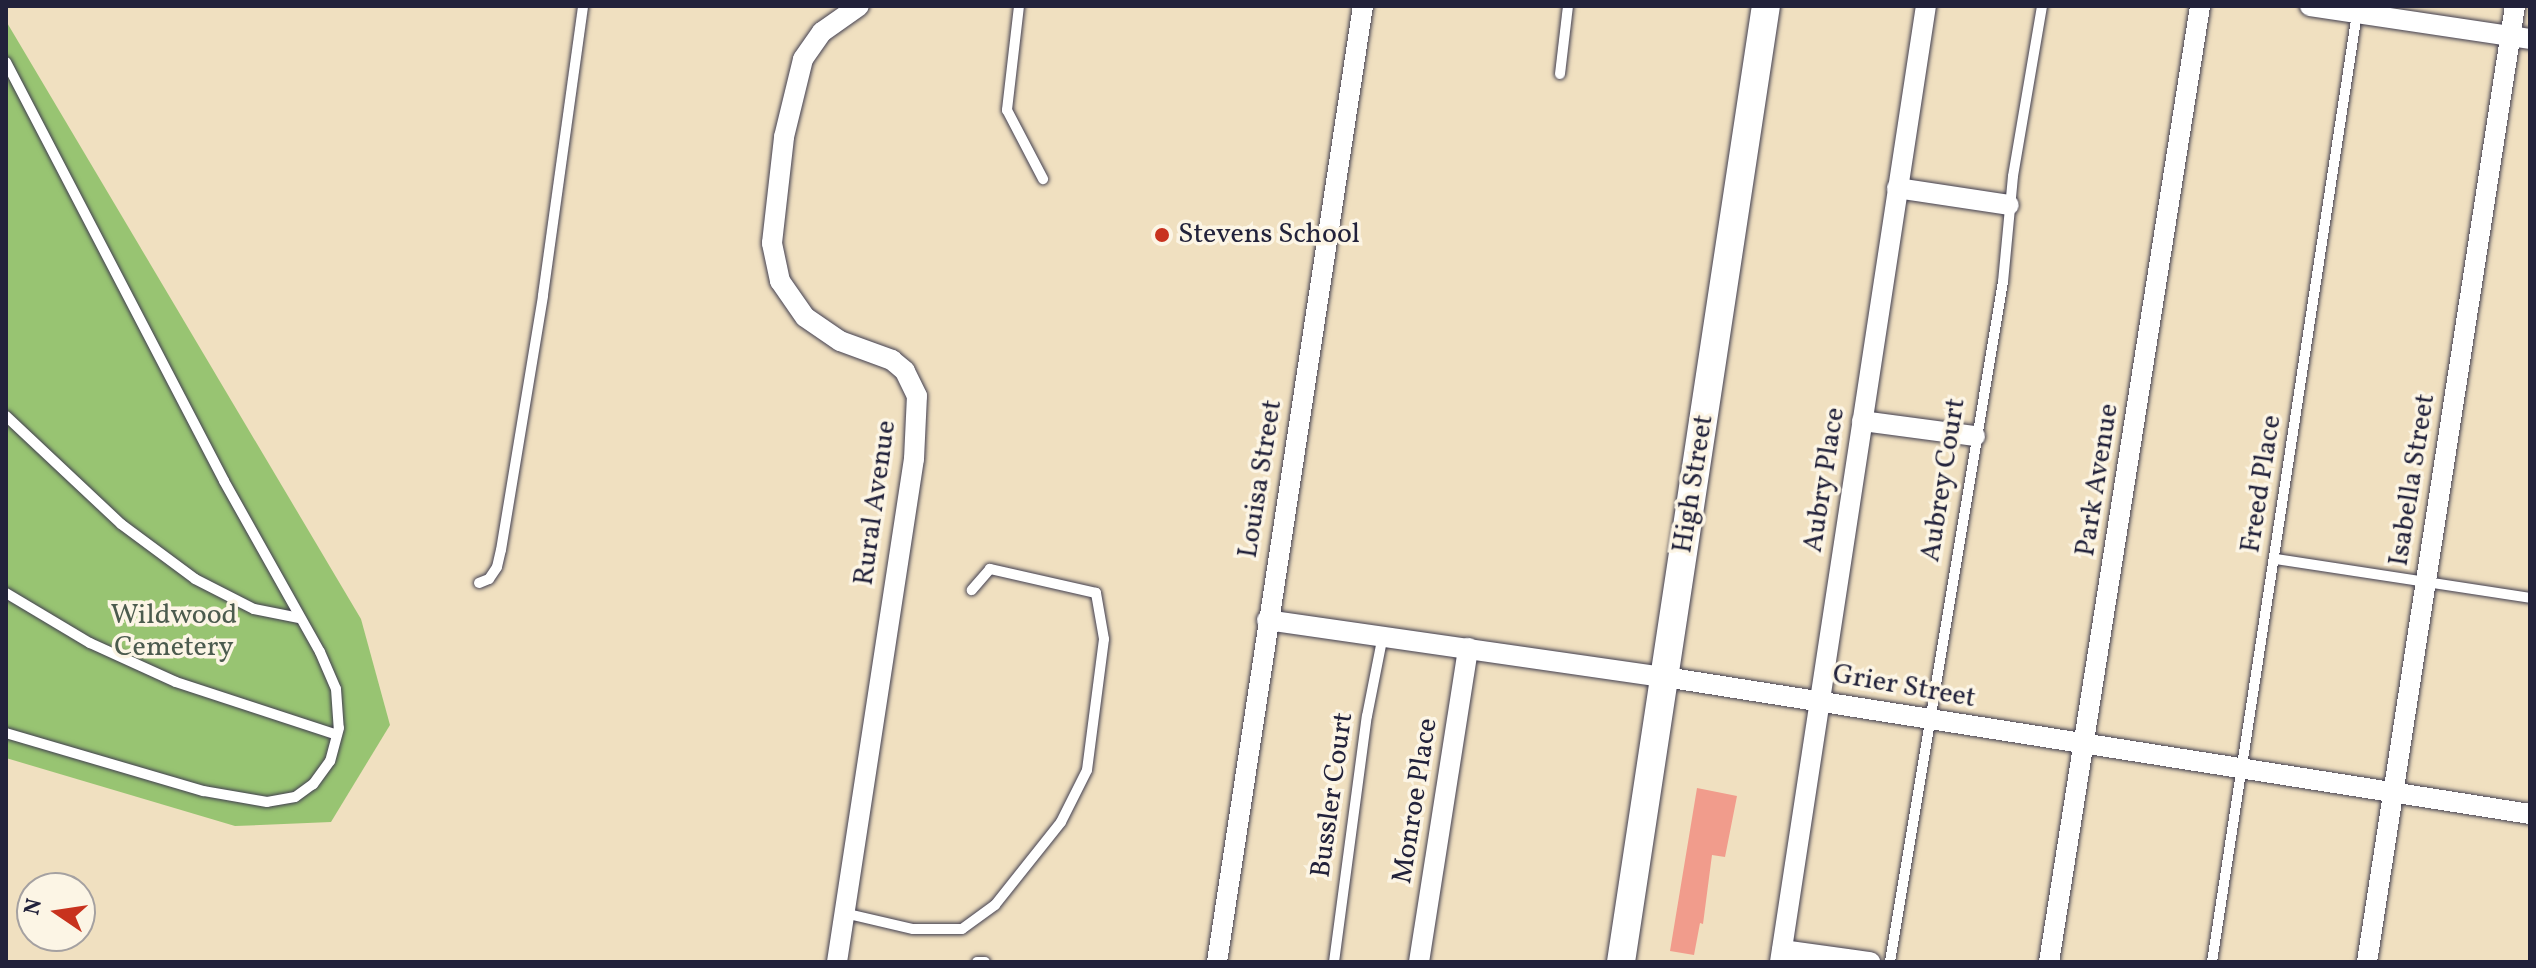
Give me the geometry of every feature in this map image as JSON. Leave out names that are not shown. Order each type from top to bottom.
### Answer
[{"type":"main road","name":"High Street","points":[[1621,962],[1766,6]]},
{"type":"street","name":"Rural Avenue","points":[[837,962],[914,459],[917,396],[905,371],[892,360],[840,341],[805,317],[780,281],[772,243],[784,137],[803,59],[822,32],[859,6]]},
{"type":"street","name":"Louisa Street","points":[[1217,962],[1363,6]]},
{"type":"street","name":"Aubry Place","points":[[1781,956],[1926,6]]},
{"type":"street","name":"Park Avenue","points":[[2049,962],[2200,6]]},
{"type":"street","points":[[2310,6],[2520,38]]},
{"type":"street","name":"Isabella Street","points":[[2367,962],[2426,582],[2520,38],[2515,6]]},
{"type":"street","points":[[1897,188],[2009,205]]},
{"type":"street","points":[[1862,421],[1968,435]]},
{"type":"street","name":"Grier Street","points":[[1267,620],[1383,635],[1536,661],[1665,677],[2083,746],[2530,814]]},
{"type":"street","name":"Monroe Place","points":[[1419,962],[1468,648]]},
{"type":"street","points":[[1781,956],[1870,962]]},
{"type":"lane","points":[[479,583],[489,579],[497,567],[501,550],[543,295],[583,6]]},
{"type":"lane","points":[[1019,6],[1007,110],[1043,179]]},
{"type":"lane","points":[[1560,74],[1568,6]]},
{"type":"lane","name":"Aubrey Court","points":[[1890,962],[1932,721],[1968,435],[2003,282],[2009,205],[2042,6]]},
{"type":"lane","name":"Freed Place","points":[[2212,962],[2357,13]]},
{"type":"lane","points":[[6,62],[299,618],[320,652],[336,689],[337,735],[330,761],[313,784],[295,797],[267,802],[203,791],[6,733]]},
{"type":"lane","points":[[6,416],[121,524],[195,579],[254,609],[299,618]]},
{"type":"lane","points":[[2276,559],[2530,598]]},
{"type":"lane","points":[[844,913],[913,929],[962,929],[995,905],[1061,822],[1087,770],[1104,639],[1096,593],[990,569],[972,590]]},
{"type":"lane","points":[[6,593],[90,643],[176,682],[337,735]]},
{"type":"lane","name":"Bussler Court","points":[[1334,962],[1367,716],[1383,635]]},
{"type":"lane","points":[[977,962],[985,962]]},
{"type":"green space","name":"Wildwood Cemetery","points":[[6,21],[361,619],[390,725],[331,822],[235,826],[6,758]]},
{"type":"building","points":[[1697,788],[1737,796],[1725,857],[1712,855],[1703,924],[1700,923],[1694,955],[1670,951]]},
{"type":"place","name":"Stevens School","points":[[1162,235]]}]
